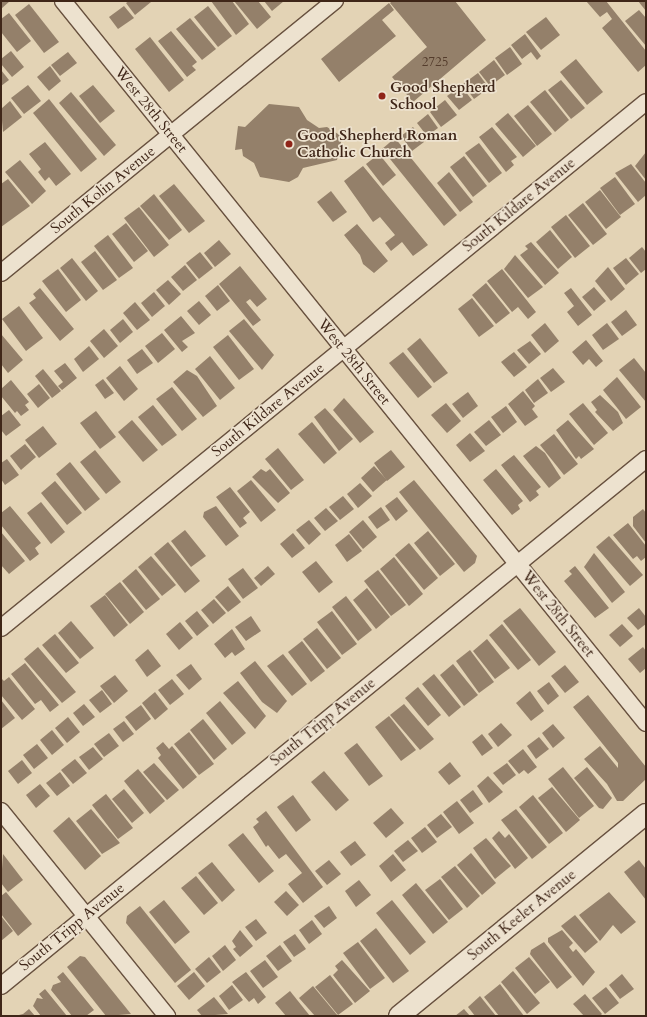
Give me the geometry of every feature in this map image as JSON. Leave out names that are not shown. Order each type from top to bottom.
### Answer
[{"type":"street","name":"West 28th Street","points":[[63,1],[646,723]]},
{"type":"street","name":"South Kolin Avenue","points":[[1,273],[335,1]]},
{"type":"street","name":"South Kildare Avenue","points":[[1,628],[646,102]]},
{"type":"street","name":"South Tripp Avenue","points":[[1,986],[646,459]]},
{"type":"street","points":[[1,811],[167,1016]]},
{"type":"street","name":"South Keeler Avenue","points":[[399,1016],[646,814]]},
{"type":"building","points":[[1,1],[10,1],[1,9]]},
{"type":"building","points":[[129,1],[151,2],[135,15],[126,3]]},
{"type":"building","points":[[211,1],[232,1],[249,24],[236,35]]},
{"type":"building","points":[[234,1],[258,1],[271,17],[257,29]]},
{"type":"building","points":[[264,1],[284,1],[272,11]]},
{"type":"building","points":[[392,1],[455,1],[486,40],[413,102],[392,77],[427,47],[390,3]]},
{"type":"building","points":[[586,1],[606,1],[646,51],[646,65],[638,72],[602,28],[612,19],[607,12],[600,17]]},
{"type":"building","points":[[638,1],[646,1],[646,11]]},
{"type":"building","points":[[389,3],[394,10],[382,20],[396,36],[339,82],[321,59]]},
{"type":"building","points":[[29,4],[59,42],[44,53],[15,15]]},
{"type":"building","points":[[124,6],[134,18],[118,29],[109,17]]},
{"type":"building","points":[[208,6],[232,36],[218,47],[194,17]]},
{"type":"building","points":[[639,10],[646,18],[646,46],[625,21]]},
{"type":"building","points":[[9,13],[31,41],[17,52],[1,32],[1,19]]},
{"type":"building","points":[[546,17],[560,35],[541,50],[526,32]]},
{"type":"building","points":[[190,18],[216,49],[202,60],[176,29]]},
{"type":"building","points":[[171,31],[197,62],[192,66],[196,70],[187,77],[158,41]]},
{"type":"building","points":[[525,34],[541,56],[537,60],[531,52],[522,59],[511,45]]},
{"type":"building","points":[[150,37],[184,80],[169,92],[135,49]]},
{"type":"building","points":[[510,47],[522,64],[507,75],[495,58]]},
{"type":"building","points":[[11,51],[24,67],[12,77],[1,64],[1,59]]},
{"type":"building","points":[[68,52],[77,63],[60,76],[51,65]]},
{"type":"building","points":[[576,59],[603,92],[587,105],[560,72]]},
{"type":"building","points":[[494,60],[505,75],[490,86],[479,72]]},
{"type":"building","points":[[50,66],[61,81],[49,91],[37,77]]},
{"type":"building","points":[[1,70],[9,80],[1,86]]},
{"type":"building","points":[[478,73],[489,88],[474,99],[463,84]]},
{"type":"building","points":[[561,80],[585,108],[571,119],[548,90]]},
{"type":"building","points":[[28,85],[41,101],[24,114],[11,98]]},
{"type":"building","points":[[93,85],[115,111],[100,123],[79,96]]},
{"type":"building","points":[[461,86],[472,100],[459,110],[447,96]]},
{"type":"building","points":[[545,90],[569,120],[555,132],[530,102]]},
{"type":"building","points":[[71,92],[116,145],[104,156],[59,103]]},
{"type":"building","points":[[49,99],[97,159],[81,172],[33,113]]},
{"type":"building","points":[[445,100],[457,115],[441,127],[430,112]]},
{"type":"building","points":[[10,101],[22,117],[3,132],[1,109]]},
{"type":"building","name":"Good Shepherd Roman Catholic Church","points":[[269,104],[299,107],[307,120],[319,128],[327,127],[338,134],[342,138],[337,160],[303,168],[298,177],[289,182],[260,177],[254,163],[243,156],[242,149],[235,150],[238,126],[245,127]]},
{"type":"building","points":[[528,105],[552,134],[537,146],[514,116]]},
{"type":"building","points":[[508,113],[536,146],[523,157],[495,124]]},
{"type":"building","points":[[428,114],[438,128],[427,136],[417,123]]},
{"type":"building","points":[[413,127],[424,142],[412,151],[401,136]]},
{"type":"building","points":[[492,127],[517,157],[511,161],[514,165],[506,172],[479,137]]},
{"type":"building","points":[[395,138],[457,215],[444,226],[382,149]]},
{"type":"building","points":[[45,142],[71,174],[56,186],[49,177],[45,181],[38,172],[41,169],[29,154]]},
{"type":"building","points":[[479,143],[502,173],[489,183],[465,153]]},
{"type":"building","points":[[646,152],[646,180],[635,166]]},
{"type":"building","points":[[379,154],[396,175],[383,186],[366,164]]},
{"type":"building","points":[[464,156],[487,186],[473,197],[450,167]]},
{"type":"building","points":[[20,160],[46,191],[32,204],[5,172]]},
{"type":"building","points":[[631,164],[646,183],[646,195],[638,202],[615,173]]},
{"type":"building","points":[[363,166],[428,245],[413,256],[402,242],[391,251],[385,243],[395,235],[380,217],[373,222],[344,181]]},
{"type":"building","points":[[449,172],[473,202],[460,212],[437,183]]},
{"type":"building","points":[[615,177],[635,204],[620,215],[600,188]]},
{"type":"building","points":[[8,179],[30,206],[1,227],[1,184]]},
{"type":"building","points":[[174,184],[205,221],[189,233],[159,196]]},
{"type":"building","points":[[600,190],[621,217],[606,229],[585,202]]},
{"type":"building","points":[[331,191],[347,212],[333,222],[317,202]]},
{"type":"building","points":[[154,194],[182,230],[169,240],[140,206]]},
{"type":"building","points":[[583,203],[607,234],[593,245],[568,215]]},
{"type":"building","points":[[139,207],[169,245],[154,257],[124,218]]},
{"type":"building","points":[[566,215],[590,246],[575,258],[551,227]]},
{"type":"building","points":[[126,223],[148,251],[134,262],[112,234]]},
{"type":"building","points":[[357,224],[388,261],[374,273],[363,264],[360,255],[344,235]]},
{"type":"building","points":[[550,230],[572,257],[558,269],[536,242]]},
{"type":"building","points":[[108,235],[133,268],[119,278],[94,246]]},
{"type":"building","points":[[219,240],[231,254],[215,267],[204,253]]},
{"type":"building","points":[[531,242],[559,273],[545,285],[520,255],[528,249],[525,246]]},
{"type":"building","points":[[642,247],[646,252],[646,269],[641,273],[629,258]]},
{"type":"building","points":[[95,251],[117,280],[103,290],[81,262]]},
{"type":"building","points":[[200,252],[213,268],[199,279],[186,263]]},
{"type":"building","points":[[515,255],[543,287],[528,298],[504,269]]},
{"type":"building","points":[[72,258],[98,291],[86,301],[60,268]]},
{"type":"building","points":[[626,258],[639,274],[626,285],[613,268]]},
{"type":"building","points":[[185,265],[197,280],[183,291],[171,277]]},
{"type":"building","points":[[240,266],[267,299],[257,307],[250,299],[246,302],[261,320],[253,326],[219,284]]},
{"type":"building","points":[[608,267],[625,289],[611,301],[595,281]]},
{"type":"building","points":[[58,269],[81,300],[66,312],[42,281]]},
{"type":"building","points":[[502,269],[536,312],[528,319],[518,307],[512,312],[487,281]]},
{"type":"building","points":[[168,280],[181,294],[169,305],[156,290]]},
{"type":"building","points":[[486,283],[510,313],[496,324],[472,295]]},
{"type":"building","points":[[218,285],[230,301],[217,311],[205,296]]},
{"type":"building","points":[[594,287],[606,301],[594,311],[582,297]]},
{"type":"building","points":[[40,288],[74,329],[60,341],[29,303],[36,298],[33,294]]},
{"type":"building","points":[[571,288],[592,315],[578,326],[567,312],[574,306],[564,293]]},
{"type":"building","points":[[154,292],[165,306],[152,317],[141,303]]},
{"type":"building","points":[[472,298],[494,326],[479,337],[458,309]]},
{"type":"building","points":[[199,301],[211,315],[199,325],[187,311]]},
{"type":"building","points":[[135,302],[150,320],[137,330],[123,313]]},
{"type":"building","points":[[19,306],[43,338],[26,351],[2,319]]},
{"type":"building","points":[[626,310],[637,325],[622,336],[611,322]]},
{"type":"building","points":[[181,316],[195,333],[182,341],[188,347],[182,352],[164,330]]},
{"type":"building","points":[[123,319],[133,332],[120,343],[110,330]]},
{"type":"building","points":[[244,319],[274,355],[262,370],[229,331]]},
{"type":"building","points":[[545,323],[559,341],[545,353],[531,335]]},
{"type":"building","points":[[607,323],[619,339],[603,350],[592,335]]},
{"type":"building","points":[[104,329],[118,346],[104,358],[90,341]]},
{"type":"building","points":[[162,333],[175,349],[158,363],[145,346]]},
{"type":"building","points":[[1,334],[23,360],[8,373],[1,364]]},
{"type":"building","points":[[228,335],[254,369],[239,380],[213,347]]},
{"type":"building","points":[[420,338],[448,373],[434,383],[407,349]]},
{"type":"building","points":[[586,340],[603,361],[596,367],[589,359],[583,365],[572,352]]},
{"type":"building","points":[[530,341],[541,354],[529,364],[517,350]]},
{"type":"building","points":[[89,346],[99,359],[83,372],[74,359]]},
{"type":"building","points":[[142,349],[153,363],[137,374],[127,360]]},
{"type":"building","points":[[403,352],[432,387],[418,398],[389,363]]},
{"type":"building","points":[[514,352],[527,367],[514,377],[501,362]]},
{"type":"building","points":[[210,356],[235,388],[220,400],[195,369]]},
{"type":"building","points":[[634,358],[646,373],[646,402],[619,370]]},
{"type":"building","points":[[65,363],[77,378],[62,390],[58,386],[63,382],[54,371]]},
{"type":"building","points":[[120,366],[138,389],[124,401],[106,378]]},
{"type":"building","points":[[553,368],[565,382],[551,392],[540,378]]},
{"type":"building","points":[[43,369],[61,391],[52,398],[35,376]]},
{"type":"building","points":[[187,370],[197,376],[217,406],[203,417],[173,382]]},
{"type":"building","points":[[617,377],[641,407],[626,419],[603,390]]},
{"type":"building","points":[[103,379],[114,393],[105,399],[95,385]]},
{"type":"building","points":[[538,379],[548,393],[534,403],[525,390]]},
{"type":"building","points":[[11,380],[29,402],[25,405],[29,410],[21,416],[17,411],[15,413],[1,396],[1,389]]},
{"type":"building","points":[[39,384],[50,398],[38,408],[27,394]]},
{"type":"building","points":[[172,387],[197,419],[182,431],[156,399]]},
{"type":"building","points":[[523,391],[535,406],[532,409],[538,417],[525,426],[508,404]]},
{"type":"building","points":[[468,392],[478,406],[463,418],[452,404]]},
{"type":"building","points":[[600,395],[618,412],[623,423],[613,431],[595,412],[597,410],[591,402]]},
{"type":"building","points":[[344,398],[374,432],[360,443],[333,410]]},
{"type":"building","points":[[446,403],[461,421],[447,433],[431,415]]},
{"type":"building","points":[[583,403],[608,433],[594,445],[569,414]]},
{"type":"building","points":[[153,405],[177,435],[162,446],[138,417]]},
{"type":"building","points":[[506,406],[517,422],[503,433],[491,417]]},
{"type":"building","points":[[325,408],[353,439],[339,451],[314,417]]},
{"type":"building","points":[[9,410],[21,425],[6,436],[1,430],[1,416]]},
{"type":"building","points":[[96,411],[116,437],[100,449],[80,423]]},
{"type":"building","points":[[132,420],[158,450],[143,462],[118,432]]},
{"type":"building","points":[[489,420],[501,435],[486,446],[474,432]]},
{"type":"building","points":[[568,420],[594,449],[581,459],[579,456],[576,459],[556,430]]},
{"type":"building","points":[[312,422],[337,453],[324,464],[298,434]]},
{"type":"building","points":[[43,426],[57,444],[39,458],[25,440]]},
{"type":"building","points":[[470,433],[485,451],[470,462],[456,445]]},
{"type":"building","points":[[554,434],[578,464],[564,475],[540,445]]},
{"type":"building","points":[[25,444],[36,457],[21,470],[10,456]]},
{"type":"building","points":[[536,446],[545,453],[561,478],[549,488],[523,456]]},
{"type":"building","points":[[278,448],[304,480],[291,490],[265,459]]},
{"type":"building","points":[[95,450],[121,482],[106,494],[80,462]]},
{"type":"building","points":[[391,450],[405,467],[387,481],[374,463]]},
{"type":"building","points":[[514,455],[541,487],[536,491],[539,495],[530,502],[501,465]]},
{"type":"building","points":[[7,459],[19,475],[5,485],[1,479],[1,463]]},
{"type":"building","points":[[70,462],[100,499],[85,511],[56,474]]},
{"type":"building","points":[[374,466],[387,480],[373,492],[361,478]]},
{"type":"building","points":[[261,469],[266,472],[270,469],[290,493],[278,503],[252,477]]},
{"type":"building","points":[[496,469],[523,501],[518,505],[520,509],[512,515],[483,480]]},
{"type":"building","points":[[251,480],[276,510],[261,522],[237,491]]},
{"type":"building","points":[[414,480],[477,556],[475,563],[464,572],[399,492]]},
{"type":"building","points":[[55,481],[82,513],[67,525],[41,493]]},
{"type":"building","points":[[360,483],[372,496],[358,508],[347,494]]},
{"type":"building","points":[[230,487],[250,512],[243,518],[247,523],[240,528],[216,497]]},
{"type":"building","points":[[343,496],[354,509],[340,520],[329,507]]},
{"type":"building","points":[[397,497],[408,511],[396,521],[385,506]]},
{"type":"building","points":[[41,502],[65,532],[51,544],[27,513]]},
{"type":"building","points":[[10,506],[41,543],[35,548],[39,554],[30,561],[1,525],[1,513]]},
{"type":"building","points":[[216,506],[239,536],[226,546],[203,517],[204,512]]},
{"type":"building","points":[[381,507],[390,520],[377,529],[368,517]]},
{"type":"building","points":[[326,508],[338,521],[325,531],[314,518]]},
{"type":"building","points":[[643,509],[646,513],[646,543],[633,526],[633,517]]},
{"type":"building","points":[[309,520],[321,534],[309,545],[296,530]]},
{"type":"building","points":[[363,520],[377,537],[363,549],[349,532]]},
{"type":"building","points":[[628,523],[646,546],[646,557],[641,561],[637,556],[633,559],[613,535]]},
{"type":"building","points":[[185,530],[206,556],[191,567],[171,541]]},
{"type":"building","points":[[428,531],[455,564],[440,576],[414,543]]},
{"type":"building","points":[[1,532],[25,561],[9,574],[1,565]]},
{"type":"building","points":[[293,533],[305,548],[292,558],[280,544]]},
{"type":"building","points":[[349,534],[362,551],[347,562],[335,545]]},
{"type":"building","points":[[609,536],[643,575],[630,586],[596,547]]},
{"type":"building","points":[[168,542],[200,581],[185,593],[154,554]]},
{"type":"building","points":[[409,543],[438,578],[424,590],[395,555]]},
{"type":"building","points":[[594,553],[625,592],[612,603],[584,567]]},
{"type":"building","points":[[151,556],[176,585],[162,596],[138,567]]},
{"type":"building","points":[[394,557],[423,594],[409,606],[380,569]]},
{"type":"building","points":[[316,561],[333,582],[319,593],[302,572]]},
{"type":"building","points":[[268,566],[275,574],[261,586],[254,578]]},
{"type":"building","points":[[575,566],[609,608],[595,618],[564,581],[572,574],[569,571]]},
{"type":"building","points":[[243,568],[258,588],[243,599],[228,579]]},
{"type":"building","points":[[136,569],[160,599],[146,610],[122,581]]},
{"type":"building","points":[[378,570],[406,605],[391,616],[364,581]]},
{"type":"building","points":[[120,582],[144,612],[130,624],[105,594]]},
{"type":"building","points":[[228,586],[241,602],[228,612],[215,597]]},
{"type":"building","points":[[367,588],[390,617],[376,629],[353,600]]},
{"type":"building","points":[[105,595],[128,625],[114,637],[90,606]]},
{"type":"building","points":[[346,596],[372,630],[358,641],[332,607]]},
{"type":"building","points":[[214,599],[226,613],[213,624],[201,610]]},
{"type":"building","points":[[520,608],[556,652],[539,666],[503,621]]},
{"type":"building","points":[[639,608],[646,617],[646,624],[638,630],[627,618]]},
{"type":"building","points":[[197,611],[209,626],[197,636],[185,621]]},
{"type":"building","points":[[332,611],[357,644],[342,655],[317,622]]},
{"type":"building","points":[[251,616],[261,631],[246,641],[235,627]]},
{"type":"building","points":[[71,621],[94,648],[80,659],[58,633]]},
{"type":"building","points":[[180,622],[193,638],[179,650],[166,634]]},
{"type":"building","points":[[502,624],[531,660],[518,670],[489,635]]},
{"type":"building","points":[[622,624],[633,636],[620,647],[609,635]]},
{"type":"building","points":[[317,628],[341,658],[327,669],[303,639]]},
{"type":"building","points":[[232,629],[245,649],[235,656],[232,652],[225,658],[214,644]]},
{"type":"building","points":[[55,634],[79,663],[66,673],[42,645]]},
{"type":"building","points":[[487,639],[510,668],[495,679],[473,651]]},
{"type":"building","points":[[302,641],[325,671],[311,682],[288,652]]},
{"type":"building","points":[[38,647],[76,692],[62,703],[24,659]]},
{"type":"building","points":[[643,647],[646,651],[646,668],[640,673],[628,659]]},
{"type":"building","points":[[148,649],[161,666],[147,677],[135,660]]},
{"type":"building","points":[[470,650],[494,682],[479,693],[456,661]]},
{"type":"building","points":[[283,654],[307,684],[292,696],[267,666]]},
{"type":"building","points":[[255,661],[287,701],[277,713],[262,702],[240,673]]},
{"type":"building","points":[[25,663],[59,705],[50,712],[41,700],[35,704],[11,674]]},
{"type":"building","points":[[191,664],[202,679],[189,690],[176,675]]},
{"type":"building","points":[[453,664],[478,695],[464,706],[440,675]]},
{"type":"building","points":[[565,665],[579,682],[565,693],[551,676]]},
{"type":"building","points":[[434,674],[461,707],[449,717],[422,684]]},
{"type":"building","points":[[115,675],[128,691],[114,703],[100,686]]},
{"type":"building","points":[[9,677],[35,709],[22,720],[1,695],[1,678],[4,681]]},
{"type":"building","points":[[172,679],[184,694],[170,705],[158,690]]},
{"type":"building","points":[[238,681],[266,716],[255,729],[223,693]]},
{"type":"building","points":[[549,682],[559,696],[548,705],[537,691]]},
{"type":"building","points":[[418,687],[441,715],[428,726],[405,698]]},
{"type":"building","points":[[102,690],[112,704],[100,713],[89,700]]},
{"type":"building","points":[[530,691],[544,711],[531,721],[516,703]]},
{"type":"building","points":[[155,692],[168,709],[155,720],[142,703]]},
{"type":"building","points":[[588,695],[646,767],[646,779],[623,801],[617,801],[607,784],[584,759],[600,746],[618,768],[618,763],[573,707]]},
{"type":"building","points":[[1,700],[15,718],[1,729]]},
{"type":"building","points":[[220,701],[246,733],[232,745],[206,713]]},
{"type":"building","points":[[84,704],[95,717],[83,726],[73,713]]},
{"type":"building","points":[[404,704],[434,739],[420,750],[390,715]]},
{"type":"building","points":[[141,705],[151,719],[136,731],[125,717]]},
{"type":"building","points":[[389,716],[416,750],[401,761],[375,727]]},
{"type":"building","points":[[68,717],[80,732],[67,743],[55,728]]},
{"type":"building","points":[[203,719],[227,749],[214,760],[190,730]]},
{"type":"building","points":[[124,721],[134,734],[123,742],[113,729]]},
{"type":"building","points":[[501,723],[512,735],[498,747],[488,734]]},
{"type":"building","points":[[553,724],[565,738],[553,748],[542,733]]},
{"type":"building","points":[[52,730],[64,745],[52,755],[40,740]]},
{"type":"building","points":[[189,732],[214,764],[199,775],[174,744]]},
{"type":"building","points":[[109,733],[119,746],[104,757],[94,744]]},
{"type":"building","points":[[482,734],[493,748],[482,756],[472,742]]},
{"type":"building","points":[[539,737],[549,749],[536,759],[527,746]]},
{"type":"building","points":[[163,742],[169,749],[172,746],[197,777],[183,789],[158,758],[161,755],[156,748]]},
{"type":"building","points":[[357,743],[383,776],[369,786],[344,753]]},
{"type":"building","points":[[37,744],[48,758],[34,769],[23,755]]},
{"type":"building","points":[[93,747],[103,759],[89,770],[79,757]]},
{"type":"building","points":[[523,749],[537,767],[528,774],[524,770],[519,774],[508,761]]},
{"type":"building","points":[[75,759],[87,773],[73,784],[61,770]]},
{"type":"building","points":[[22,760],[32,773],[18,784],[8,771]]},
{"type":"building","points":[[450,762],[461,776],[449,785],[438,772]]},
{"type":"building","points":[[154,763],[179,790],[167,800],[143,772]]},
{"type":"building","points":[[507,763],[516,775],[503,785],[493,773]]},
{"type":"building","points":[[563,767],[594,806],[579,818],[548,779]]},
{"type":"building","points":[[587,767],[612,798],[603,809],[599,808],[574,778]]},
{"type":"building","points":[[138,769],[165,801],[150,814],[124,781]]},
{"type":"building","points":[[324,771],[349,800],[336,811],[311,782]]},
{"type":"building","points":[[60,772],[70,786],[57,796],[46,783]]},
{"type":"building","points":[[488,776],[503,792],[489,803],[477,786]]},
{"type":"building","points":[[40,784],[50,796],[36,808],[26,795]]},
{"type":"building","points":[[552,787],[580,820],[566,832],[538,798]]},
{"type":"building","points":[[124,789],[144,813],[132,823],[112,799]]},
{"type":"building","points":[[473,790],[483,804],[470,813],[460,800]]},
{"type":"building","points":[[106,794],[133,828],[118,839],[92,805]]},
{"type":"building","points":[[293,795],[311,820],[296,832],[277,807]]},
{"type":"building","points":[[533,795],[563,833],[549,844],[519,807]]},
{"type":"building","points":[[457,801],[474,823],[459,834],[443,812]]},
{"type":"building","points":[[391,808],[404,823],[386,838],[373,823]]},
{"type":"building","points":[[91,809],[120,843],[102,854],[76,821]]},
{"type":"building","points":[[516,809],[547,847],[532,859],[501,820]]},
{"type":"building","points":[[266,811],[323,887],[303,903],[288,884],[302,873],[286,854],[279,859],[268,845],[266,847],[253,827],[259,822],[256,819]]},
{"type":"building","points":[[441,814],[452,827],[437,838],[427,825]]},
{"type":"building","points":[[69,817],[101,856],[85,870],[53,831]]},
{"type":"building","points":[[425,827],[437,842],[422,853],[411,838]]},
{"type":"building","points":[[499,831],[505,838],[509,834],[528,858],[515,869],[492,838]]},
{"type":"building","points":[[243,833],[274,871],[259,883],[228,845]]},
{"type":"building","points":[[486,838],[511,866],[495,879],[473,848]]},
{"type":"building","points":[[408,840],[418,851],[403,862],[394,851]]},
{"type":"building","points":[[355,841],[366,855],[351,866],[340,852]]},
{"type":"building","points":[[471,853],[496,883],[482,895],[457,865]]},
{"type":"building","points":[[3,854],[23,880],[8,892],[1,883]]},
{"type":"building","points":[[393,854],[406,870],[391,882],[379,866]]},
{"type":"building","points":[[329,860],[341,874],[327,885],[315,871]]},
{"type":"building","points":[[639,860],[646,869],[646,900],[624,872]]},
{"type":"building","points":[[212,862],[235,890],[222,902],[198,873]]},
{"type":"building","points":[[455,866],[480,896],[467,908],[441,877]]},
{"type":"building","points":[[196,876],[218,903],[204,915],[181,888]]},
{"type":"building","points":[[440,879],[463,909],[449,920],[425,890]]},
{"type":"building","points":[[359,880],[371,895],[356,907],[345,891]]},
{"type":"building","points":[[416,883],[448,922],[433,934],[402,895]]},
{"type":"building","points":[[286,891],[299,905],[287,916],[274,902]]},
{"type":"building","points":[[6,892],[32,924],[18,936],[1,914],[1,896]]},
{"type":"building","points":[[609,892],[636,922],[621,934],[613,925],[600,941],[579,915]]},
{"type":"building","points":[[164,900],[190,932],[175,944],[149,912]]},
{"type":"building","points":[[392,900],[426,942],[410,955],[376,913]]},
{"type":"building","points":[[140,906],[191,970],[175,983],[126,923],[127,916]]},
{"type":"building","points":[[329,906],[337,918],[324,928],[314,916]]},
{"type":"building","points":[[575,915],[598,942],[585,953],[561,926]]},
{"type":"building","points":[[1,916],[13,931],[1,941]]},
{"type":"building","points":[[256,919],[267,933],[256,941],[245,927]]},
{"type":"building","points":[[312,920],[322,934],[309,944],[299,930]]},
{"type":"building","points":[[376,928],[409,971],[393,983],[360,941]]},
{"type":"building","points":[[240,930],[253,946],[240,957],[233,949],[236,947],[232,941]]},
{"type":"building","points":[[562,930],[573,943],[569,947],[573,952],[576,949],[595,972],[583,986],[548,942],[548,938]]},
{"type":"building","points":[[295,934],[306,949],[294,957],[283,942]]},
{"type":"building","points":[[358,942],[385,978],[370,989],[343,953]]},
{"type":"building","points":[[544,942],[572,977],[557,989],[530,954],[531,950]]},
{"type":"building","points":[[225,945],[236,960],[223,971],[212,956]]},
{"type":"building","points":[[280,945],[292,961],[278,971],[266,956]]},
{"type":"building","points":[[80,956],[85,957],[131,1014],[106,1016],[67,967]]},
{"type":"building","points":[[209,957],[221,972],[207,983],[195,969]]},
{"type":"building","points":[[529,957],[550,982],[535,994],[515,968]]},
{"type":"building","points":[[265,960],[278,977],[263,988],[250,971]]},
{"type":"building","points":[[342,960],[370,991],[355,1003],[333,975],[338,970],[335,966]]},
{"type":"building","points":[[513,971],[540,1003],[527,1014],[501,982]]},
{"type":"building","points":[[63,972],[94,1010],[86,1016],[72,1016],[51,990],[53,985],[61,982],[57,977]]},
{"type":"building","points":[[194,972],[205,986],[189,1000],[177,986]]},
{"type":"building","points":[[246,972],[266,997],[258,1004],[254,998],[249,1002],[232,982]]},
{"type":"building","points":[[622,974],[634,989],[620,999],[609,985]]},
{"type":"building","points":[[330,975],[353,1004],[338,1015],[315,987]]},
{"type":"building","points":[[500,984],[524,1016],[499,1016],[484,997]]},
{"type":"building","points":[[232,985],[243,1000],[229,1010],[219,996]]},
{"type":"building","points":[[313,986],[338,1016],[315,1016],[299,998]]},
{"type":"building","points":[[606,987],[619,1003],[605,1014],[592,998]]},
{"type":"building","points":[[45,989],[67,1016],[41,1016],[33,1006],[37,998],[43,999],[39,994]]},
{"type":"building","points":[[290,991],[310,1016],[286,1016],[275,1003]]},
{"type":"building","points":[[585,994],[602,1014],[600,1016],[584,1016],[573,1004]]},
{"type":"building","points":[[480,996],[496,1016],[475,1016],[468,1007]]},
{"type":"building","points":[[214,997],[228,1014],[202,1016],[197,1010]]},
{"type":"building","points":[[29,1009],[35,1016],[15,1016],[23,1014]]},
{"type":"building","points":[[464,1009],[470,1016],[455,1016]]},
{"type":"place","name":"Good Shepherd School","points":[[382,96]]},
{"type":"place","name":"Good Shepherd Roman Catholic Church","points":[[289,144]]}]
